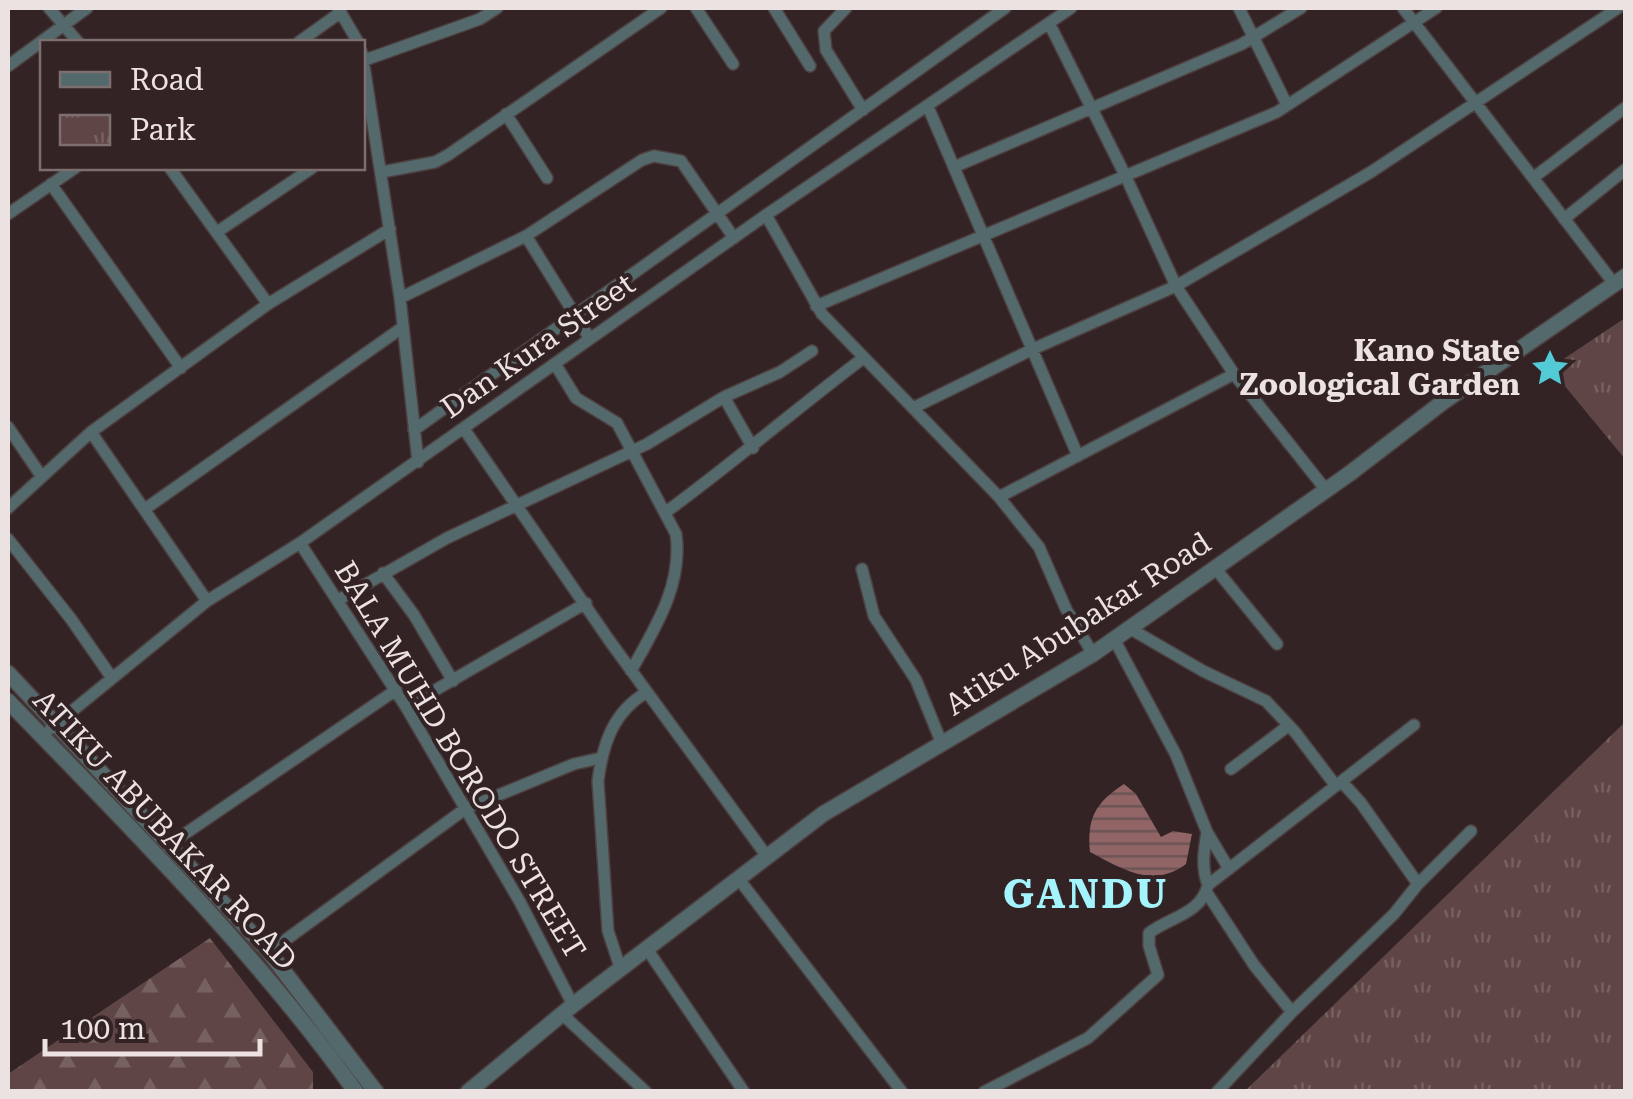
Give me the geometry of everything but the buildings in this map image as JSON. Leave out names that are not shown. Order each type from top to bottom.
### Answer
[{"type":"street","points":[[48,8],[77,40]]},
{"type":"street","points":[[43,40],[87,8]]},
{"type":"street","points":[[472,8],[480,19]]},
{"type":"street","points":[[365,57],[480,19],[498,8]]},
{"type":"street","points":[[382,172],[435,162],[661,8]]},
{"type":"street","points":[[696,8],[734,64]]},
{"type":"street","points":[[774,8],[810,66]]},
{"type":"street","points":[[846,8],[824,31],[826,50],[863,110]]},
{"type":"street","points":[[414,430],[1005,8]]},
{"type":"street","name":"Dan Kura Street","points":[[42,736],[207,602],[418,462],[734,238],[1072,8]]},
{"type":"street","points":[[1239,8],[1287,105]]},
{"type":"street","points":[[954,167],[1255,38],[1301,8]]},
{"type":"street","points":[[1404,8],[1564,219],[1620,280]]},
{"type":"street","points":[[816,306],[1287,105],[1436,8]]},
{"type":"street","points":[[913,408],[1176,286],[1358,180],[1618,8],[1626,16]]},
{"type":"street","points":[[302,40],[339,10],[357,40]]},
{"type":"street","points":[[1049,23],[1176,286],[1234,374],[1326,490]]},
{"type":"street","points":[[8,66],[40,42]]},
{"type":"street","points":[[365,63],[400,298],[418,462]]},
{"type":"street","points":[[928,107],[1078,456]]},
{"type":"street","points":[[1532,178],[1626,107]]},
{"type":"street","points":[[506,114],[547,178]]},
{"type":"street","points":[[365,131],[375,125]]},
{"type":"street","points":[[400,298],[526,236],[654,156],[681,161],[734,238]]},
{"type":"street","points":[[1564,219],[1626,168]]},
{"type":"street","points":[[8,214],[71,170]]},
{"type":"street","points":[[171,170],[268,304]]},
{"type":"street","points":[[216,232],[309,170]]},
{"type":"street","points":[[50,184],[181,368]]},
{"type":"street","points":[[766,216],[816,306],[862,359],[999,497],[1039,546],[1066,610],[1093,654]]},
{"type":"street","points":[[8,508],[91,432],[268,304],[390,229]]},
{"type":"street","points":[[526,236],[590,339]]},
{"type":"street","name":"Atiku Abubakar Road","points":[[468,1092],[567,1009],[766,855],[856,793],[1093,654],[1326,490],[1442,402],[1620,280]]},
{"type":"street","points":[[144,509],[403,326]]},
{"type":"street","points":[[340,599],[517,504],[668,432],[812,351]]},
{"type":"street","points":[[666,512],[753,448],[777,424],[862,359]]},
{"type":"street","points":[[555,364],[576,398],[615,420],[666,512],[677,543],[670,596],[632,670]]},
{"type":"street","points":[[999,497],[1234,374]]},
{"type":"street","points":[[724,398],[753,448]]},
{"type":"street","points":[[8,427],[42,477]]},
{"type":"street","points":[[464,429],[766,855]]},
{"type":"street","points":[[91,432],[207,602]]},
{"type":"street","points":[[8,540],[112,678]]},
{"type":"street","name":"BALA MUHD BORODO STREET","points":[[300,542],[396,690],[520,902],[567,1009]]},
{"type":"street","points":[[1215,568],[1277,644]]},
{"type":"street","points":[[862,569],[874,616],[916,680],[942,744]]},
{"type":"street","points":[[383,573],[414,615],[453,681]]},
{"type":"street","points":[[406,707],[586,603]]},
{"type":"street","points":[[1129,628],[1203,671],[1266,701],[1339,784],[1361,803],[1418,884]]},
{"type":"street","points":[[1114,638],[1176,754],[1207,832],[1229,870]]},
{"type":"street","points":[[8,673],[268,952],[376,1092]]},
{"type":"street","points":[[170,844],[396,690]]},
{"type":"street","points":[[621,970],[608,931],[598,781],[614,720],[632,700],[647,692]]},
{"type":"street","name":"ATIKU ABUBAKAR ROAD","points":[[8,701],[255,965],[356,1092]]},
{"type":"street","points":[[984,1092],[1088,1038],[1136,998],[1158,975],[1149,946],[1150,933],[1188,913],[1229,870],[1414,725]]},
{"type":"street","points":[[1232,769],[1288,726]]},
{"type":"street","points":[[268,952],[464,809],[574,764],[601,758]]},
{"type":"street","points":[[1217,1092],[1471,831]]},
{"type":"street","points":[[1207,832],[1204,876],[1208,889],[1254,964],[1292,1012]]},
{"type":"street","points":[[738,878],[902,1092]]},
{"type":"street","points":[[647,949],[744,1092]]},
{"type":"street","points":[[567,1009],[646,1092]]},
{"type":"green space","points":[[1625,318],[1625,459],[1550,368]]},
{"type":"green space","points":[[1625,722],[1625,1091],[1245,1091]]},
{"type":"green space","points":[[210,938],[313,1072],[313,1091],[8,1091],[8,1074]]},
{"type":"shaded area","points":[[1124,784],[1136,794],[1161,837],[1173,831],[1192,834],[1186,864],[1150,876],[1126,870],[1090,852],[1095,812]]},
{"type":"place","name":"Kano State Zoological Garden","points":[[1550,368]]},
{"type":"district","name":"GANDU","points":[[1086,894]]}]
